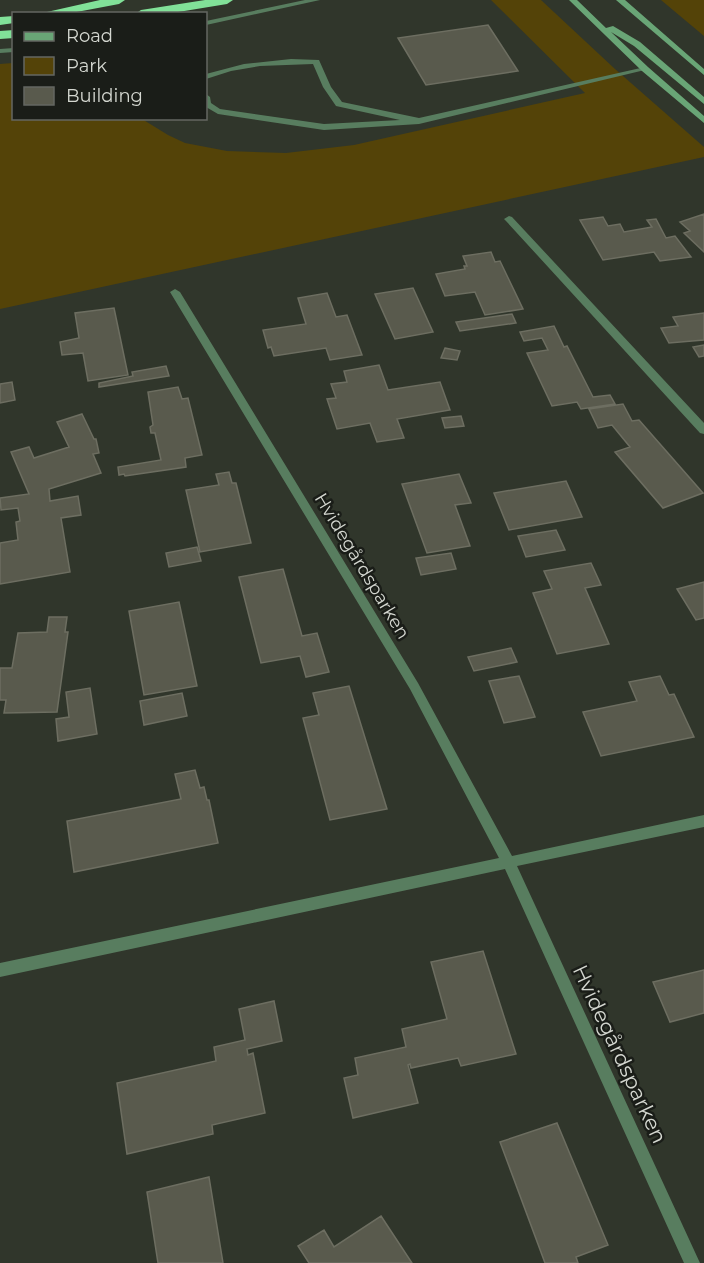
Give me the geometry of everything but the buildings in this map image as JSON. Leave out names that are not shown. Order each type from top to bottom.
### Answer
[{"type":"highway","points":[[55,12],[119,0]]},
{"type":"highway","points":[[153,12],[227,0]]},
{"type":"street","points":[[207,23],[316,0]]},
{"type":"street","points":[[573,0],[645,69],[704,120]]},
{"type":"street","points":[[620,0],[704,73]]},
{"type":"street","points":[[593,18],[637,44],[704,101]]},
{"type":"street","points":[[207,77],[231,69],[299,60],[316,62],[327,87],[339,104],[419,122]]},
{"type":"street","points":[[207,104],[218,111],[248,118],[324,127],[419,122],[645,69]]},
{"type":"street","points":[[509,219],[704,430]]},
{"type":"street","name":"Hvidegårdsparken","points":[[175,292],[414,686],[509,863],[692,1263]]},
{"type":"street","points":[[0,970],[704,821]]},
{"type":"green space","points":[[491,0],[541,0],[704,147],[704,157],[0,309],[0,64],[12,63],[12,120],[144,120],[185,143],[227,151],[286,153],[354,145],[585,93]]},
{"type":"green space","points":[[661,0],[704,0],[704,36]]}]
